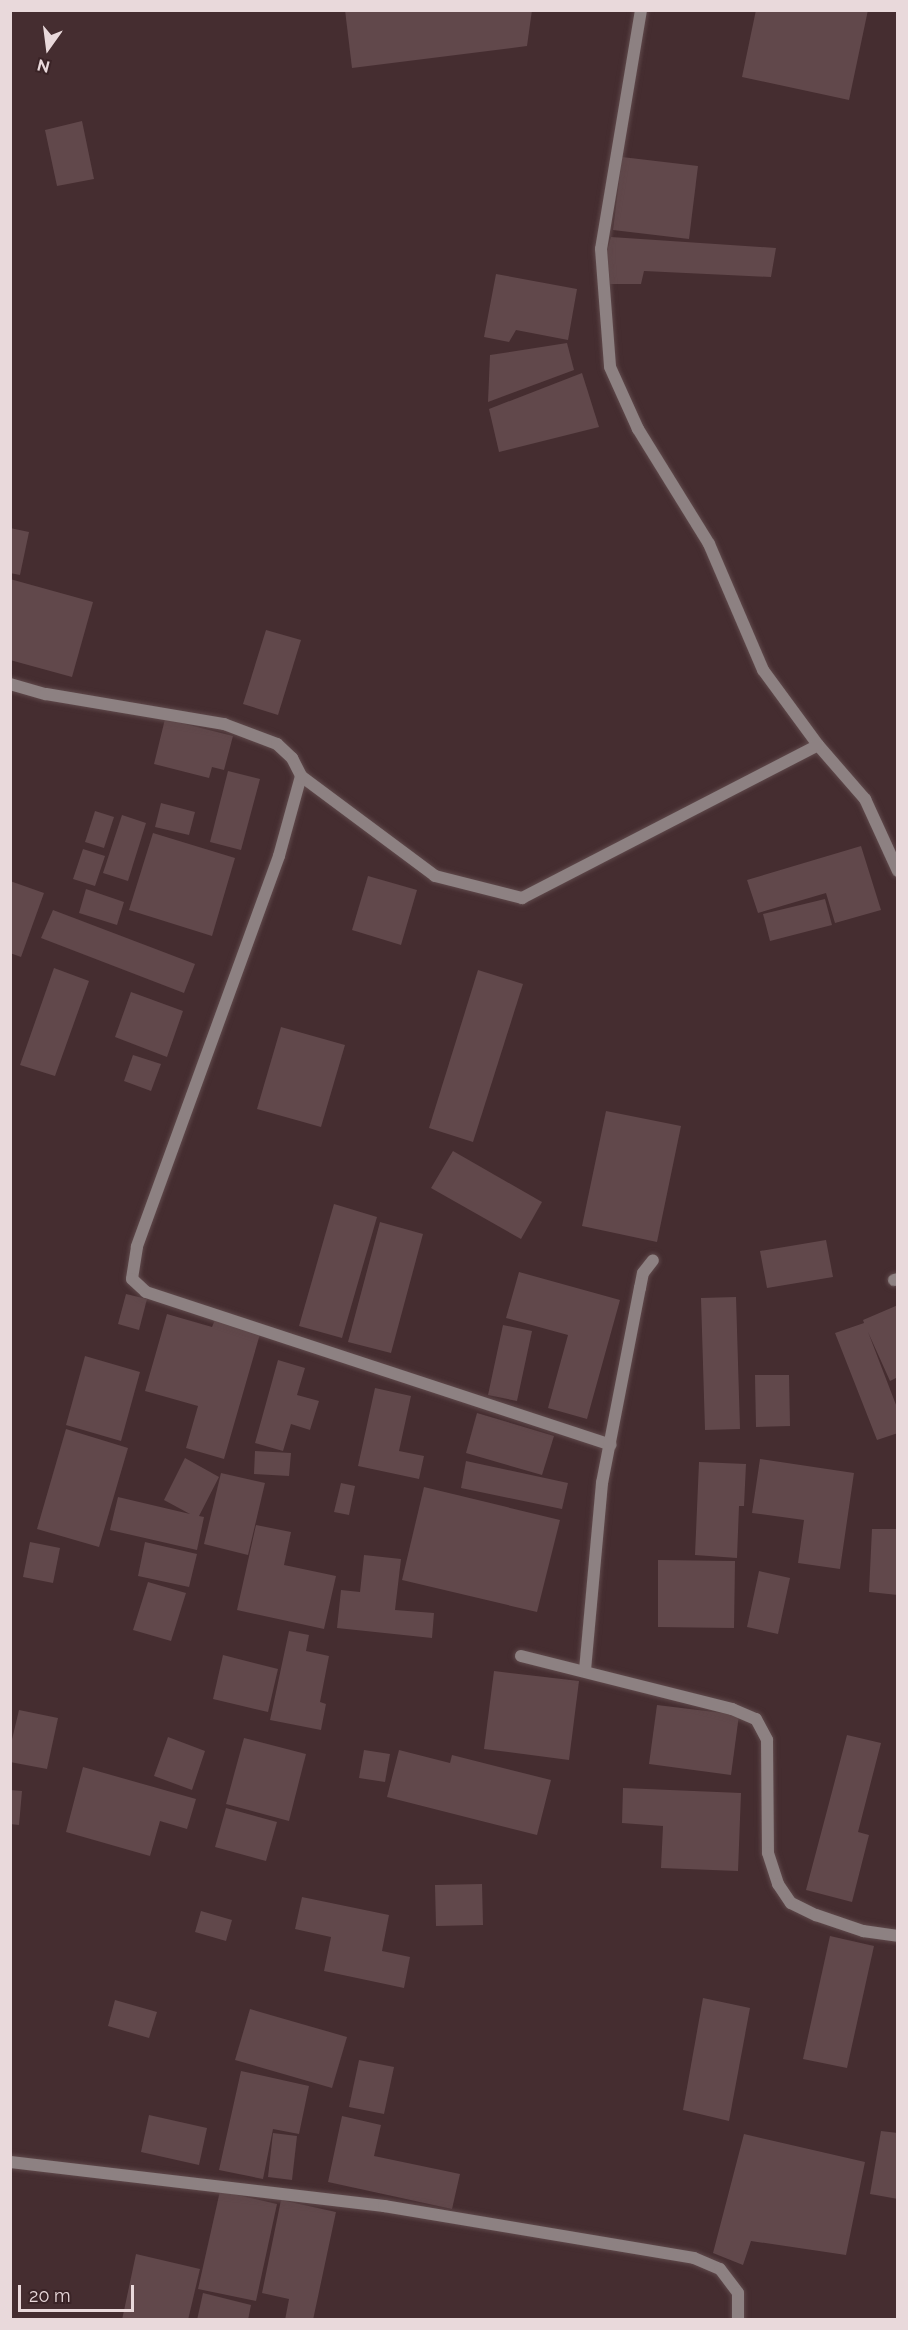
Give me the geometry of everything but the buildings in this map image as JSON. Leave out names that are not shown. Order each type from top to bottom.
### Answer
[{"type":"street","points":[[641,10],[601,249],[610,367],[638,429],[709,544],[764,670],[818,746],[865,799],[897,871]]},
{"type":"street","points":[[10,684],[46,694],[225,724],[277,744],[292,758],[301,776],[435,876],[522,898],[818,746]]},
{"type":"street","points":[[301,776],[279,856],[137,1247],[132,1279],[146,1292],[610,1445]]},
{"type":"street","points":[[585,1670],[602,1483],[643,1273],[653,1260]]},
{"type":"street","points":[[521,1656],[585,1670],[732,1709],[756,1719],[767,1740],[768,1853],[778,1884],[791,1903],[816,1916],[864,1931],[897,1936]]},
{"type":"street","points":[[10,2162],[384,2206],[694,2258],[720,2269],[738,2293],[738,2319]]}]
